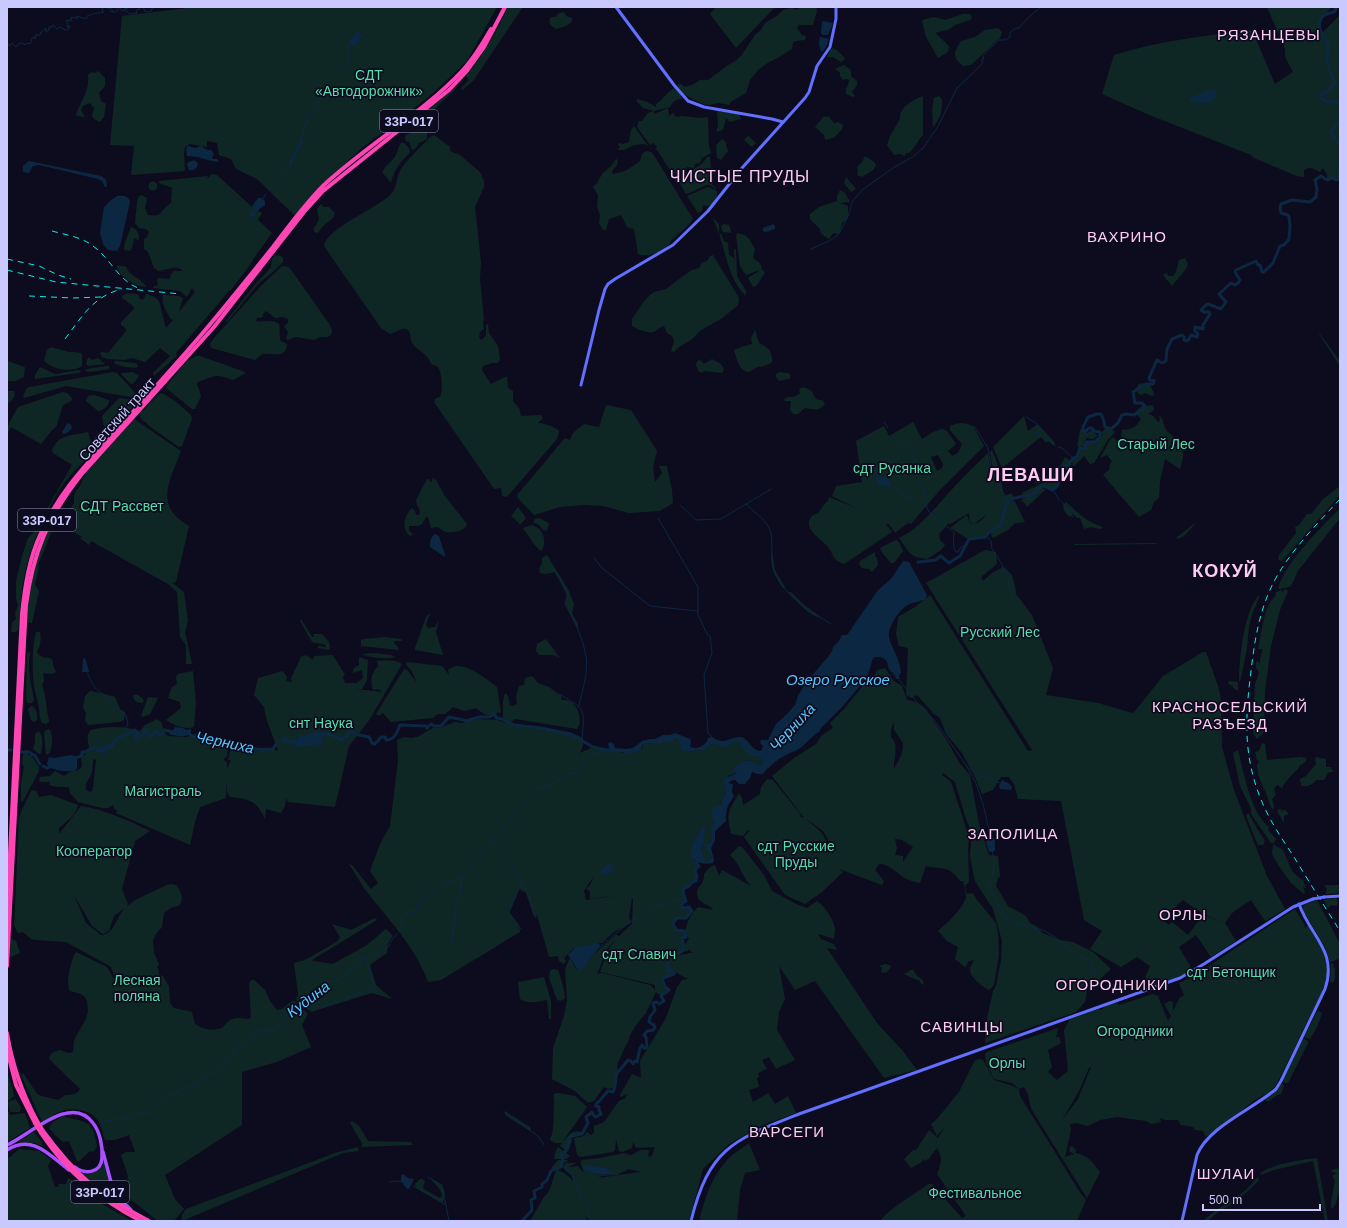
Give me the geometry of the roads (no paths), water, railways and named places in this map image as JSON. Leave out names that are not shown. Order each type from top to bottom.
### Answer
[{"type":"highway","name":"Советский тракт","points":[[7,913],[22,614],[28,574],[35,547],[41,532],[59,499],[78,472],[211,324],[325,185],[446,87],[463,70],[474,56],[503,7]]},
{"type":"highway","name":"Советский тракт","points":[[7,966],[25,624],[30,576],[39,547],[53,516],[66,494],[98,456],[214,327],[295,220]]},
{"type":"highway","name":"33Р-017","points":[[7,1032],[11,1055],[18,1079],[36,1122]]},
{"type":"highway","name":"33Р-017","points":[[7,1050],[16,1085],[53,1150],[72,1172],[99,1195],[141,1221]]},
{"type":"highway","name":"33Р-017","points":[[42,1132],[80,1176],[98,1191],[124,1208],[149,1221]]},
{"type":"main road","points":[[616,7],[674,85],[688,101],[704,107],[783,122]]},
{"type":"main road","points":[[581,384],[599,310],[608,284],[614,279],[673,245],[710,210],[742,168],[807,95],[817,66],[830,47],[836,19],[836,7]]},
{"type":"main road","points":[[691,1221],[699,1191],[712,1166],[728,1148],[747,1135],[821,1106],[1180,978],[1299,904],[1313,899],[1340,896]]},
{"type":"main road","points":[[1182,1221],[1197,1155],[1201,1147],[1210,1136],[1276,1089],[1325,989],[1329,973],[1328,959],[1321,942],[1303,914],[1299,904]]},
{"type":"main road","points":[[7,1146],[55,1117],[72,1112],[84,1115],[93,1123],[98,1132],[112,1186],[119,1198],[136,1214]]},
{"type":"main road","points":[[7,1150],[21,1145],[38,1147],[49,1153],[72,1172]]},
{"type":"main road","points":[[69,1163],[82,1172],[93,1171],[101,1163],[101,1147]]},
{"type":"water","points":[[822,21],[833,23],[828,35],[823,35],[821,33]]},
{"type":"water","points":[[356,31],[362,36],[355,46],[348,43]]},
{"type":"water","points":[[820,37],[829,39],[825,48],[821,52],[819,44]]},
{"type":"water","points":[[1211,89],[1215,89],[1217,93],[1208,103],[1191,102],[1190,99],[1192,97]]},
{"type":"water","points":[[300,141],[303,142],[290,167],[289,162]]},
{"type":"water","points":[[188,146],[195,148],[201,146],[207,150],[211,150],[214,154],[212,157],[213,159],[217,159],[219,162],[187,156],[186,148]]},
{"type":"water","points":[[194,160],[198,163],[197,167],[194,170],[189,170],[187,164]]},
{"type":"water","points":[[29,161],[101,176],[106,180],[107,187],[105,187],[102,181],[98,179],[39,165],[33,166],[29,173],[23,172],[23,166]]},
{"type":"water","points":[[117,196],[125,196],[130,202],[120,246],[117,251],[108,250],[103,244],[100,233],[104,207]]},
{"type":"water","points":[[258,198],[265,201],[265,205],[250,219],[250,213],[255,210],[252,206]]},
{"type":"water","points":[[773,224],[775,229],[766,232],[763,231],[763,228]]},
{"type":"water","points":[[69,423],[72,428],[67,433],[63,434],[62,432]]},
{"type":"water","points":[[877,476],[884,476],[891,484],[888,487],[879,484],[876,479]]},
{"type":"water","points":[[435,534],[439,536],[445,557],[430,547],[432,536]]},
{"type":"water","name":"Озеро Русское","points":[[903,561],[909,562],[927,595],[925,600],[906,606],[895,618],[890,628],[889,637],[899,663],[901,673],[899,675],[900,679],[896,679],[895,675],[889,669],[887,662],[883,658],[873,658],[867,678],[819,732],[796,751],[774,762],[763,774],[752,772],[750,778],[745,784],[739,784],[735,780],[728,783],[733,784],[732,792],[734,796],[727,807],[726,821],[715,831],[715,840],[711,848],[714,860],[713,863],[705,864],[693,860],[691,858],[691,849],[694,840],[704,823],[704,842],[701,851],[705,860],[708,861],[712,859],[706,844],[712,841],[711,826],[715,823],[711,813],[714,807],[721,805],[723,796],[726,793],[726,788],[723,784],[725,778],[735,774],[736,773],[733,770],[736,766],[746,760],[761,766],[762,761],[759,757],[749,755],[739,742],[734,742],[726,747],[710,744],[707,749],[685,752],[681,749],[679,740],[675,739],[672,742],[664,742],[662,744],[643,744],[640,751],[628,754],[622,752],[607,752],[604,748],[609,748],[608,743],[610,742],[614,744],[615,748],[633,748],[642,741],[675,733],[690,739],[690,747],[693,748],[701,747],[708,738],[712,737],[716,740],[723,741],[740,737],[746,739],[754,749],[761,751],[763,746],[760,743],[761,740],[768,740],[776,724],[795,705],[798,696],[807,681],[828,657],[842,635],[847,635],[878,590],[891,579]]},
{"type":"water","points":[[83,658],[86,660],[89,672],[82,672]]},
{"type":"water","points":[[175,727],[186,730],[191,729],[191,733],[184,736],[169,734],[170,730],[173,730]]},
{"type":"water","points":[[325,732],[322,744],[299,746],[286,742],[280,742],[274,747],[273,746],[277,741],[285,736],[293,741],[298,739],[298,736],[306,736],[309,733]]},
{"type":"water","points":[[71,755],[77,757],[77,768],[75,771],[56,770],[47,764],[49,757],[54,758]]},
{"type":"water","points":[[1002,780],[1012,787],[1011,790],[1000,789],[999,786]]},
{"type":"water","points":[[988,838],[994,838],[995,851],[989,852],[986,842]]},
{"type":"water","points":[[611,863],[613,869],[610,873],[600,874],[602,868]]},
{"type":"water","points":[[599,943],[600,947],[589,960],[584,969],[577,969],[568,955],[576,947]]},
{"type":"water","points":[[586,1165],[606,1168],[611,1174],[607,1175],[594,1173],[583,1169],[583,1166]]},
{"type":"water","points":[[403,1174],[408,1178],[414,1179],[409,1189],[407,1189],[401,1181],[401,1176]]},
{"type":"waterway","points":[[98,13],[103,13],[102,9],[104,7]]},
{"type":"waterway","points":[[107,7],[108,9],[109,7]]},
{"type":"waterway","points":[[110,7],[112,8],[110,9],[111,12],[113,10],[113,13],[118,10],[117,7]]},
{"type":"waterway","points":[[119,7],[124,11],[125,8],[127,8],[126,11],[130,14],[137,13],[136,11],[138,9],[139,10],[140,7]]},
{"type":"waterway","points":[[143,7],[145,12],[151,11],[153,7]]},
{"type":"waterway","points":[[811,249],[831,240],[839,234],[849,214],[852,202],[862,190],[893,168],[914,156],[923,148],[937,128],[957,88],[982,64],[983,62],[981,60],[984,59],[983,56],[999,40],[1005,40],[1010,37],[1010,33],[1014,29],[1019,28],[1041,7]]},
{"type":"waterway","points":[[1321,32],[1319,25],[1321,18],[1326,14],[1334,12],[1336,9],[1335,7]]},
{"type":"waterway","points":[[7,44],[9,44],[9,46],[12,43],[16,47],[18,44],[22,43],[25,45],[27,43],[30,44],[32,38],[34,37],[35,39],[36,35],[40,35],[46,28],[46,32],[49,30],[49,27],[52,27],[53,25],[57,29],[60,27],[68,30],[70,26],[67,27],[68,24],[66,21],[71,21],[71,17],[75,17],[77,19],[77,16],[86,19],[87,16],[97,13]]},
{"type":"waterway","points":[[1322,34],[1328,43],[1327,63],[1330,70]]},
{"type":"waterway","points":[[301,139],[305,126],[317,107],[324,89],[348,63],[349,44]]},
{"type":"waterway","points":[[1331,72],[1335,84],[1332,86],[1331,90],[1322,93],[1321,97],[1325,101],[1335,102],[1340,105]]},
{"type":"waterway","points":[[1340,121],[1331,132],[1333,137],[1340,144]]},
{"type":"waterway","points":[[269,190],[290,167]]},
{"type":"waterway","points":[[1016,498],[1034,494],[1040,487],[1044,486],[1052,490],[1057,486],[1063,467],[1069,464],[1073,458],[1077,457],[1080,448],[1085,449],[1086,442],[1095,442],[1100,437],[1100,432],[1094,431],[1092,428],[1089,428],[1085,432],[1083,430],[1088,417],[1101,414],[1105,427],[1111,429],[1118,423],[1122,415],[1134,415],[1146,407],[1142,403],[1135,403],[1133,392],[1146,384],[1153,384],[1154,381],[1150,380],[1149,378],[1157,360],[1162,363],[1166,361],[1167,349],[1172,339],[1182,335],[1186,341],[1191,335],[1197,337],[1198,334],[1195,331],[1195,327],[1203,329],[1203,325],[1210,314],[1209,312],[1204,312],[1201,310],[1208,304],[1221,309],[1226,302],[1219,294],[1231,283],[1235,285],[1240,280],[1235,272],[1236,270],[1256,261],[1258,265],[1260,265],[1262,272],[1264,272],[1273,263],[1280,246],[1284,245],[1289,239],[1289,217],[1288,215],[1281,213],[1281,204],[1292,200],[1310,202],[1316,197],[1317,189],[1315,180],[1321,176],[1327,180],[1332,178],[1337,180],[1340,173]]},
{"type":"waterway","points":[[263,199],[266,194]]},
{"type":"waterway","points":[[1026,417],[1036,423],[1040,429],[1038,434],[1055,445]]},
{"type":"waterway","points":[[884,422],[888,428]]},
{"type":"waterway","points":[[974,426],[988,448],[992,473],[1008,501]]},
{"type":"waterway","points":[[892,434],[898,443],[909,446],[910,450]]},
{"type":"waterway","points":[[1062,448],[1073,458]]},
{"type":"waterway","points":[[912,455],[918,468]]},
{"type":"waterway","points":[[920,482],[924,489],[926,505],[929,512],[954,533],[954,548],[956,552],[966,545]]},
{"type":"waterway","points":[[891,484],[904,495],[913,499]]},
{"type":"waterway","points":[[680,505],[696,520],[721,519],[771,489]]},
{"type":"waterway","points":[[1053,490],[1060,501]]},
{"type":"waterway","points":[[918,562],[936,560],[941,556],[949,563],[960,556],[969,539],[985,537],[991,530],[1001,525],[1006,505],[1014,498]]},
{"type":"waterway","points":[[917,500],[925,505]]},
{"type":"waterway","points":[[1062,502],[1073,517]]},
{"type":"waterway","points":[[746,504],[764,520],[768,526],[771,537],[773,568],[780,582],[792,597],[831,624]]},
{"type":"waterway","points":[[658,518],[698,587],[698,615],[707,634],[710,636],[712,653],[704,675],[708,733],[712,737]]},
{"type":"waterway","points":[[986,536],[991,541],[992,549],[1002,564],[1004,573],[1008,578],[1014,602]]},
{"type":"waterway","points":[[594,558],[602,568],[650,606],[697,611]]},
{"type":"waterway","points":[[553,569],[568,592],[565,604],[578,629],[586,656],[587,668],[579,706]]},
{"type":"waterway","points":[[87,673],[96,689],[108,696],[111,704],[126,715],[128,724],[126,728],[128,733],[133,732]]},
{"type":"waterway","points":[[899,680],[935,721],[966,765],[976,783],[983,804],[991,838]]},
{"type":"waterway","points":[[559,694],[575,704],[582,712],[582,742]]},
{"type":"waterway","name":"Черниха","points":[[359,735],[369,737],[372,743],[375,744],[381,737],[385,737],[386,740],[392,739],[397,733],[400,725],[426,726],[427,728],[431,724],[434,726],[441,726],[449,717],[466,721],[479,717],[489,717],[495,714],[496,718],[502,719],[514,725],[541,728],[570,734],[593,747],[607,750]]},
{"type":"waterway","name":"Черниха","points":[[74,758],[82,756],[82,752],[94,747],[98,751],[102,747],[102,751],[104,753],[106,747],[107,749],[109,746],[112,747],[113,746],[111,744],[120,737],[135,730],[138,733],[135,736],[136,738],[140,738],[146,729],[149,737],[156,731],[159,735],[162,735],[164,730],[173,732]]},
{"type":"waterway","name":"Черниха","points":[[322,735],[332,735],[341,740],[348,735],[349,730],[357,735]]},
{"type":"waterway","name":"Черниха","points":[[187,732],[193,737],[206,737],[243,748],[273,749],[276,744]]},
{"type":"waterway","name":"Кудина","points":[[399,932],[402,927],[402,916],[410,911],[414,913],[418,908],[418,905],[433,892],[449,882],[462,877],[535,790],[554,783],[567,774],[579,772],[588,757],[604,750]]},
{"type":"waterway","name":"Черниха","points":[[22,752],[29,752],[35,756],[40,764]]},
{"type":"waterway","name":"Черниха","points":[[43,766],[47,768],[52,766]]},
{"type":"waterway","points":[[967,767],[981,776],[1000,783]]},
{"type":"waterway","points":[[1020,794],[1026,796]]},
{"type":"waterway","points":[[489,844],[511,867],[525,886],[536,918]]},
{"type":"waterway","points":[[992,851],[994,868],[989,885],[1000,913],[1009,920],[1043,930],[1055,937],[1076,954],[1091,962],[1095,974]]},
{"type":"waterway","points":[[522,1221],[532,1210],[531,1200],[535,1198],[534,1191],[542,1187],[542,1184],[547,1180],[551,1171],[561,1166],[563,1158],[561,1156],[565,1152],[571,1136],[582,1134],[588,1123],[586,1117],[592,1112],[596,1117],[601,1114],[599,1107],[596,1106],[596,1104],[608,1091],[613,1092],[618,1071],[628,1060],[633,1064],[635,1061],[637,1062],[640,1048],[642,1045],[644,1048],[647,1046],[646,1037],[644,1035],[647,1031],[655,1028],[654,1025],[649,1022],[650,1017],[655,1010],[653,1003],[657,1002],[659,1004],[664,1001],[661,996],[669,990],[665,987],[662,979],[674,974],[674,972],[668,970],[666,956],[675,955],[681,952],[683,950],[682,938],[686,937],[685,931],[676,930],[673,923],[677,918],[686,918],[692,911],[689,907],[683,908],[681,906],[686,901],[683,893],[684,888],[696,881],[697,877],[695,870],[699,866],[696,863],[699,860],[701,861]]},
{"type":"waterway","points":[[452,943],[456,907],[460,895],[462,877]]},
{"type":"waterway","points":[[521,929],[509,912],[522,882]]},
{"type":"waterway","points":[[669,903],[684,897]]},
{"type":"waterway","points":[[643,913],[667,904]]},
{"type":"waterway","points":[[600,947],[637,917]]},
{"type":"waterway","name":"Кудина","points":[[102,1121],[131,1119],[132,1116],[142,1113],[150,1113],[158,1102],[166,1099],[165,1097],[188,1087],[199,1085],[199,1082],[207,1074],[212,1073],[233,1055],[236,1046],[238,1045],[243,1047],[251,1041],[249,1038],[252,1038],[252,1035],[255,1033],[274,1030],[281,1027],[279,1026],[280,1022],[282,1022],[285,1016],[290,1015],[296,1008],[308,999],[309,996],[326,983],[340,979],[359,964],[362,959],[378,954],[389,946],[397,934]]},
{"type":"waterway","points":[[313,1010],[375,988],[366,960]]},
{"type":"waterway","points":[[504,1112],[538,1136],[544,1145]]},
{"type":"waterway","points":[[561,1166],[570,1171],[592,1221]]},
{"type":"waterway","points":[[428,1177],[442,1185],[449,1221]]},
{"type":"waterway","points":[[389,1182],[402,1182]]},
{"type":"waterway","points":[[413,1186],[446,1205]]},
{"type":"railway","points":[[52,231],[84,240],[89,243],[104,256],[125,280],[138,288]]},
{"type":"railway","points":[[7,259],[39,266],[71,279]]},
{"type":"railway","points":[[7,270],[56,282],[181,294]]},
{"type":"railway","points":[[65,339],[82,316],[95,302],[112,292],[122,289]]},
{"type":"railway","points":[[29,296],[73,298],[101,297]]},
{"type":"railway","points":[[1340,499],[1291,555],[1271,587],[1262,610],[1254,646],[1247,721],[1247,737],[1251,769],[1262,802],[1276,830],[1340,931]]},
{"type":"district","name":"РЯЗАНЦЕВЫ","points":[[1269,34]]},
{"type":"district","name":"ЧИСТЫЕ ПРУДЫ","points":[[740,176]]},
{"type":"district","name":"ВАХРИНО","points":[[1127,236]]},
{"type":"district","name":"ЛЕВАШИ","points":[[1031,475]]},
{"type":"district","name":"КОКУЙ","points":[[1225,571]]},
{"type":"district","name":"КРАСНОСЕЛЬСКИЙ РАЗЪЕЗД","points":[[1230,714]]},
{"type":"district","name":"ЗАПОЛИЦА","points":[[1013,833]]},
{"type":"district","name":"ОРЛЫ","points":[[1183,914]]},
{"type":"district","name":"ОГОРОДНИКИ","points":[[1112,984]]},
{"type":"district","name":"САВИНЦЫ","points":[[962,1026]]},
{"type":"district","name":"ВАРСЕГИ","points":[[787,1131]]},
{"type":"district","name":"ШУЛАИ","points":[[1226,1173]]},
{"type":"park label","name":"СДТ «Автодорожник»","points":[[369,84]]},
{"type":"park label","name":"Старый Лес","points":[[1156,444]]},
{"type":"park label","name":"сдт Русянка","points":[[892,468]]},
{"type":"park label","name":"СДТ Рассвет","points":[[122,506]]},
{"type":"park label","name":"Русский Лес","points":[[1000,632]]},
{"type":"park label","name":"снт Наука","points":[[321,723]]},
{"type":"park label","name":"Магистраль","points":[[163,791]]},
{"type":"park label","name":"Кооператор","points":[[94,851]]},
{"type":"park label","name":"сдт Русские Пруды","points":[[796,854]]},
{"type":"park label","name":"сдт Славич","points":[[639,954]]},
{"type":"park label","name":"сдт Бетонщик","points":[[1231,972]]},
{"type":"park label","name":"Лесная поляна","points":[[137,988]]},
{"type":"park label","name":"Огородники","points":[[1135,1031]]},
{"type":"park label","name":"Орлы","points":[[1007,1063]]},
{"type":"park label","name":"Фестивальное","points":[[975,1193]]}]
